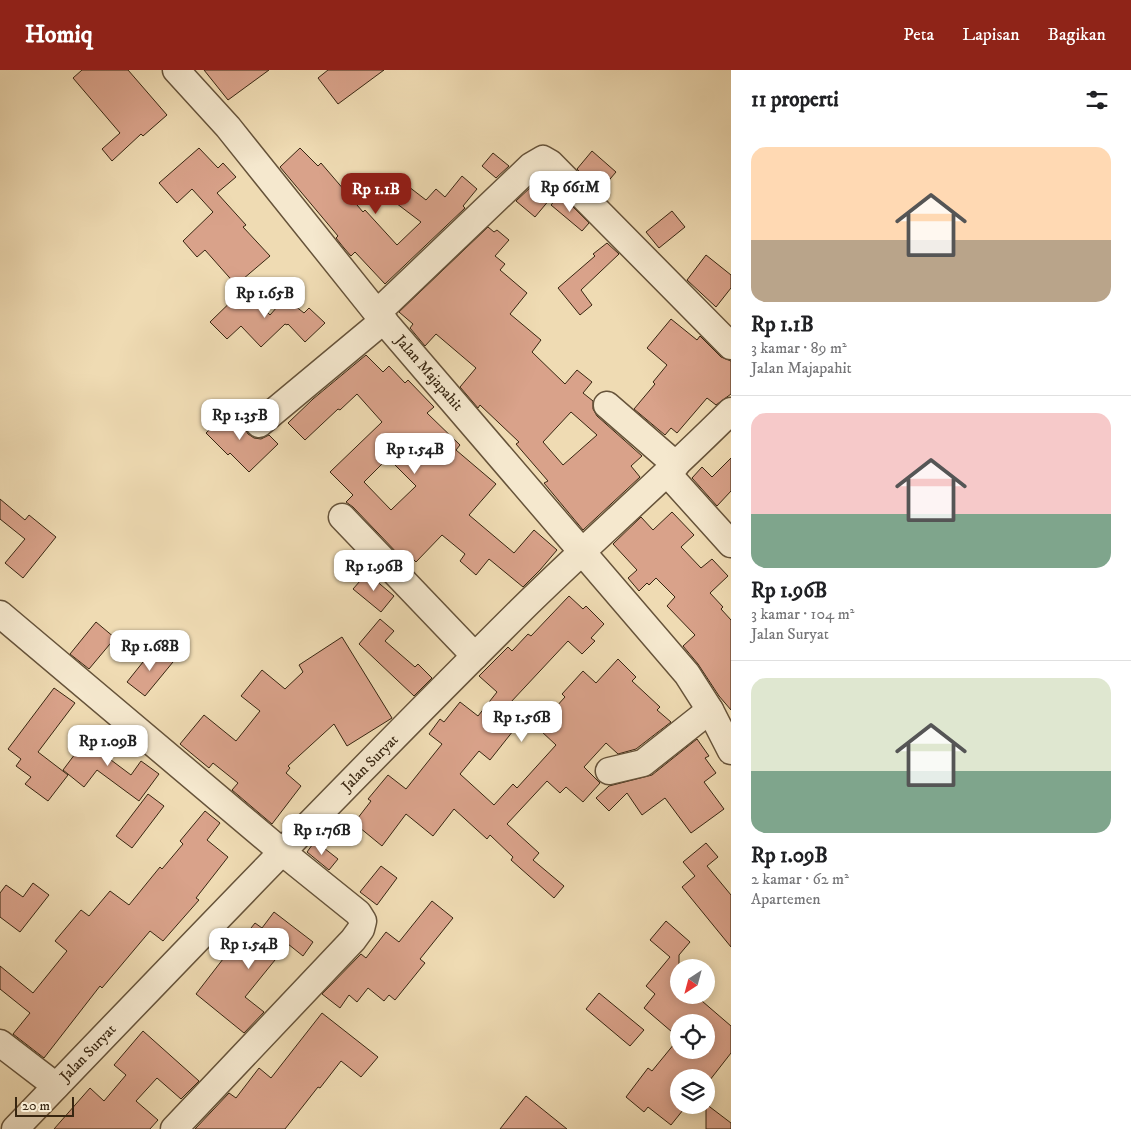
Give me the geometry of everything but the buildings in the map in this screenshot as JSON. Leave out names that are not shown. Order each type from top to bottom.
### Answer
[{"type":"street","name":"Jalan Majapahit","points":[[176,70],[228,127],[381,316],[687,674],[710,710],[731,751]]},
{"type":"street","points":[[259,424],[381,316],[532,166],[543,160],[550,163],[731,346]]},
{"type":"street","points":[[607,405],[671,469],[731,544]]},
{"type":"street","name":"Jalan Suryat","points":[[15,1129],[281,851],[475,656],[582,551],[671,469],[726,425]]},
{"type":"street","points":[[342,517],[475,656]]},
{"type":"street","points":[[0,614],[281,851],[358,913],[363,921],[362,929],[353,940],[174,1129]]},
{"type":"street","points":[[609,771],[643,762],[710,710]]},
{"type":"street","points":[[0,1043],[56,1086]]}]
